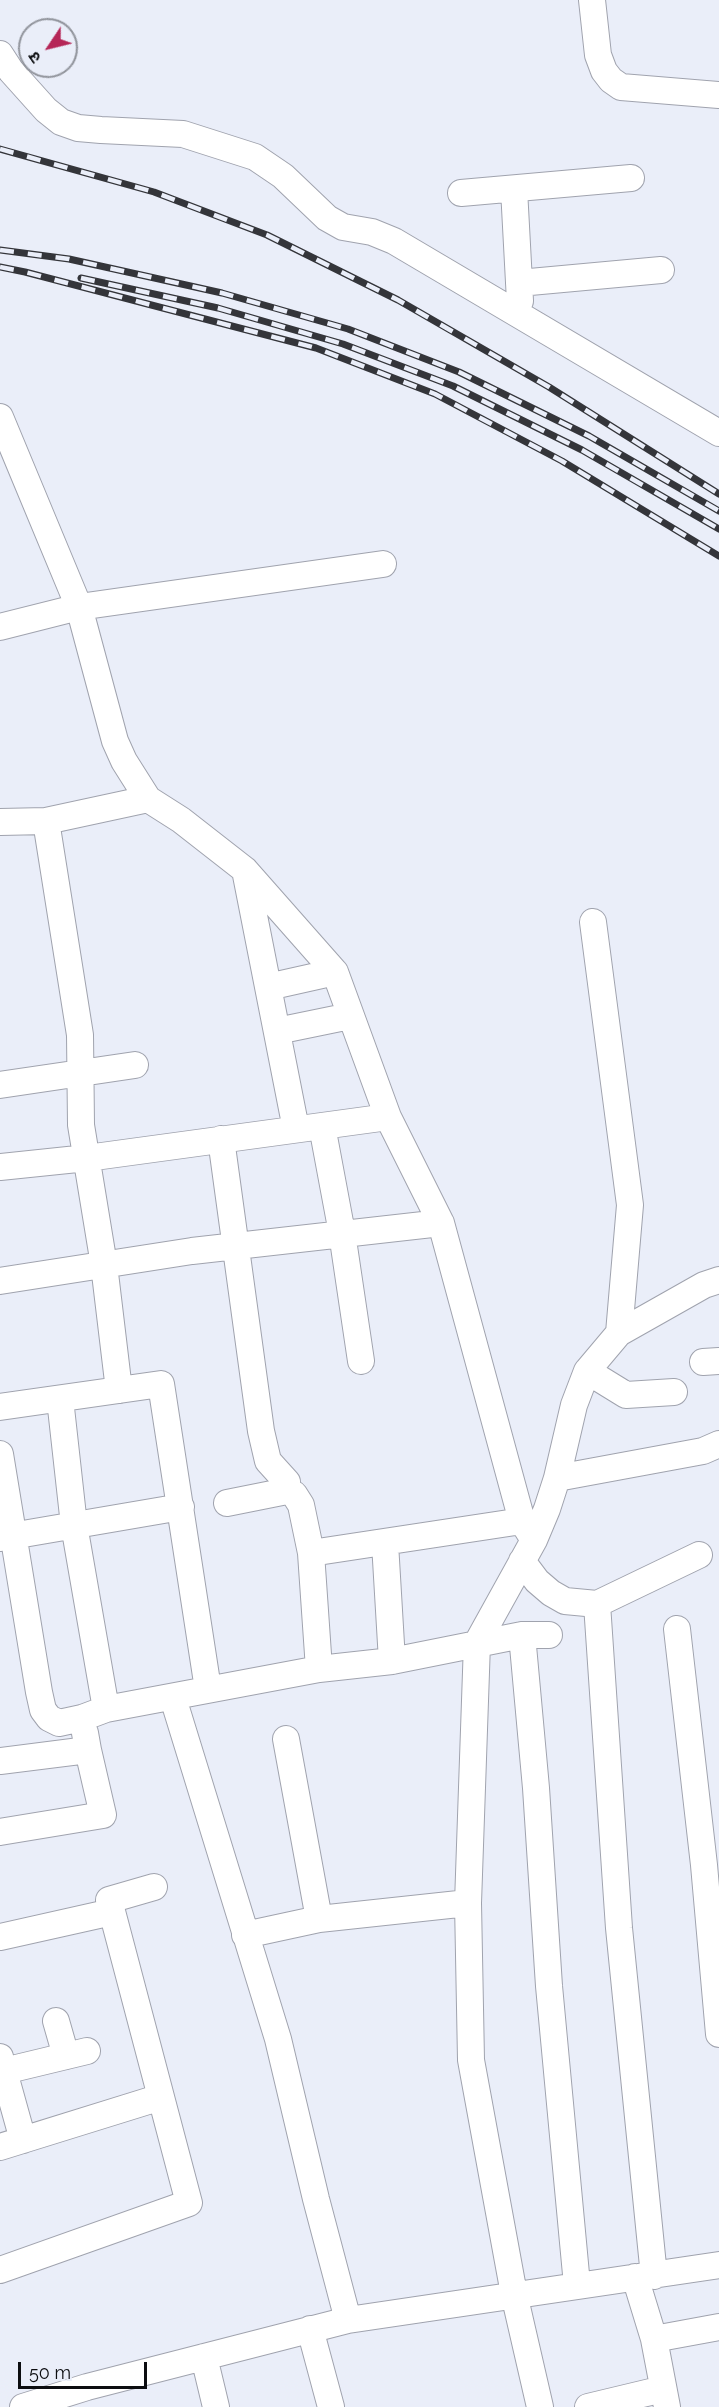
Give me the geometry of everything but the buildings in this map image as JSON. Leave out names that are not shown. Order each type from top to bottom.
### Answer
[{"type":"street","points":[[592,0],[598,55],[604,71],[611,80],[630,88],[719,95]]},
{"type":"street","points":[[0,54],[11,71],[61,122],[78,128],[183,134],[255,157],[283,176],[327,218],[343,227],[372,232],[394,241],[711,428]]},
{"type":"street","points":[[461,193],[631,178]]},
{"type":"street","points":[[514,189],[521,316]]},
{"type":"street","points":[[519,283],[661,270]]},
{"type":"street","points":[[0,417],[6,449],[79,607],[115,741],[124,761],[148,799],[181,820],[245,870],[335,972],[388,1117],[441,1223],[537,1581],[565,1601],[597,1604],[699,1555]]},
{"type":"street","points":[[0,627],[79,607],[383,564]]},
{"type":"street","points":[[0,822],[46,821],[148,799]]},
{"type":"street","points":[[46,821],[80,1035],[81,1125],[104,1265],[119,1390]]},
{"type":"street","points":[[245,870],[296,1129]]},
{"type":"street","points":[[593,922],[630,1205],[619,1333]]},
{"type":"street","points":[[268,987],[335,972]]},
{"type":"street","points":[[277,1031],[350,1016]]},
{"type":"street","points":[[0,1085],[135,1065]]},
{"type":"street","points":[[0,1167],[87,1158],[388,1117]]},
{"type":"street","points":[[322,1126],[342,1233],[361,1361]]},
{"type":"street","points":[[221,1139],[261,1431],[268,1461],[287,1482],[287,1491]]},
{"type":"street","points":[[0,1281],[235,1245],[441,1223]]},
{"type":"street","points":[[540,2407],[514,2294],[471,2060],[468,1903],[477,1643],[557,1478],[574,1405],[587,1371],[619,1333],[719,1280]]},
{"type":"street","points":[[587,1371],[626,1395],[674,1392]]},
{"type":"street","points":[[0,1407],[161,1384],[208,1689]]},
{"type":"street","points":[[60,1399],[74,1525],[106,1709]]},
{"type":"street","points":[[557,1478],[703,1451],[719,1444]]},
{"type":"street","points":[[0,1454],[7,1537],[43,1710],[49,1718],[59,1723],[106,1709],[319,1669],[392,1661],[522,1635],[549,1635]]},
{"type":"street","points":[[227,1503],[287,1491],[294,1494],[301,1505],[311,1553],[319,1669]]},
{"type":"street","points":[[7,1537],[181,1507]]},
{"type":"street","points":[[311,1553],[385,1543],[526,1540]]},
{"type":"street","points":[[385,1543],[392,1661]]},
{"type":"street","points":[[588,2407],[665,2398],[644,2277],[597,1604]]},
{"type":"street","points":[[676,1629],[704,1865],[719,2034]]},
{"type":"street","points":[[522,1635],[536,1788],[550,1997],[577,2285]]},
{"type":"street","points":[[173,1698],[278,2038],[316,2199],[348,2320]]},
{"type":"street","points":[[0,1832],[103,1815],[87,1750],[82,1718]]},
{"type":"street","points":[[286,1738],[319,1919]]},
{"type":"street","points":[[0,1761],[87,1750]]},
{"type":"street","points":[[0,2270],[189,2203],[109,1900],[154,1887]]},
{"type":"street","points":[[245,1935],[319,1919],[468,1903]]},
{"type":"street","points":[[0,1937],[112,1912]]},
{"type":"street","points":[[56,2021],[76,2054],[2,2064],[11,2144],[161,2097]]},
{"type":"street","points":[[23,2407],[89,2397],[204,2357],[348,2320],[719,2265]]},
{"type":"street","points":[[654,2339],[719,2327]]},
{"type":"street","points":[[310,2329],[331,2407]]},
{"type":"street","points":[[204,2357],[216,2407]]},
{"type":"railway","points":[[0,149],[154,192],[267,235],[398,300],[549,387],[719,494]]},
{"type":"railway","points":[[0,250],[69,259],[222,293],[348,329],[459,372],[589,436],[719,511]]},
{"type":"railway","points":[[0,267],[316,348],[435,394],[562,461],[719,556]]},
{"type":"railway","points":[[81,278],[218,308],[343,344],[453,386],[582,450],[719,529]]}]
